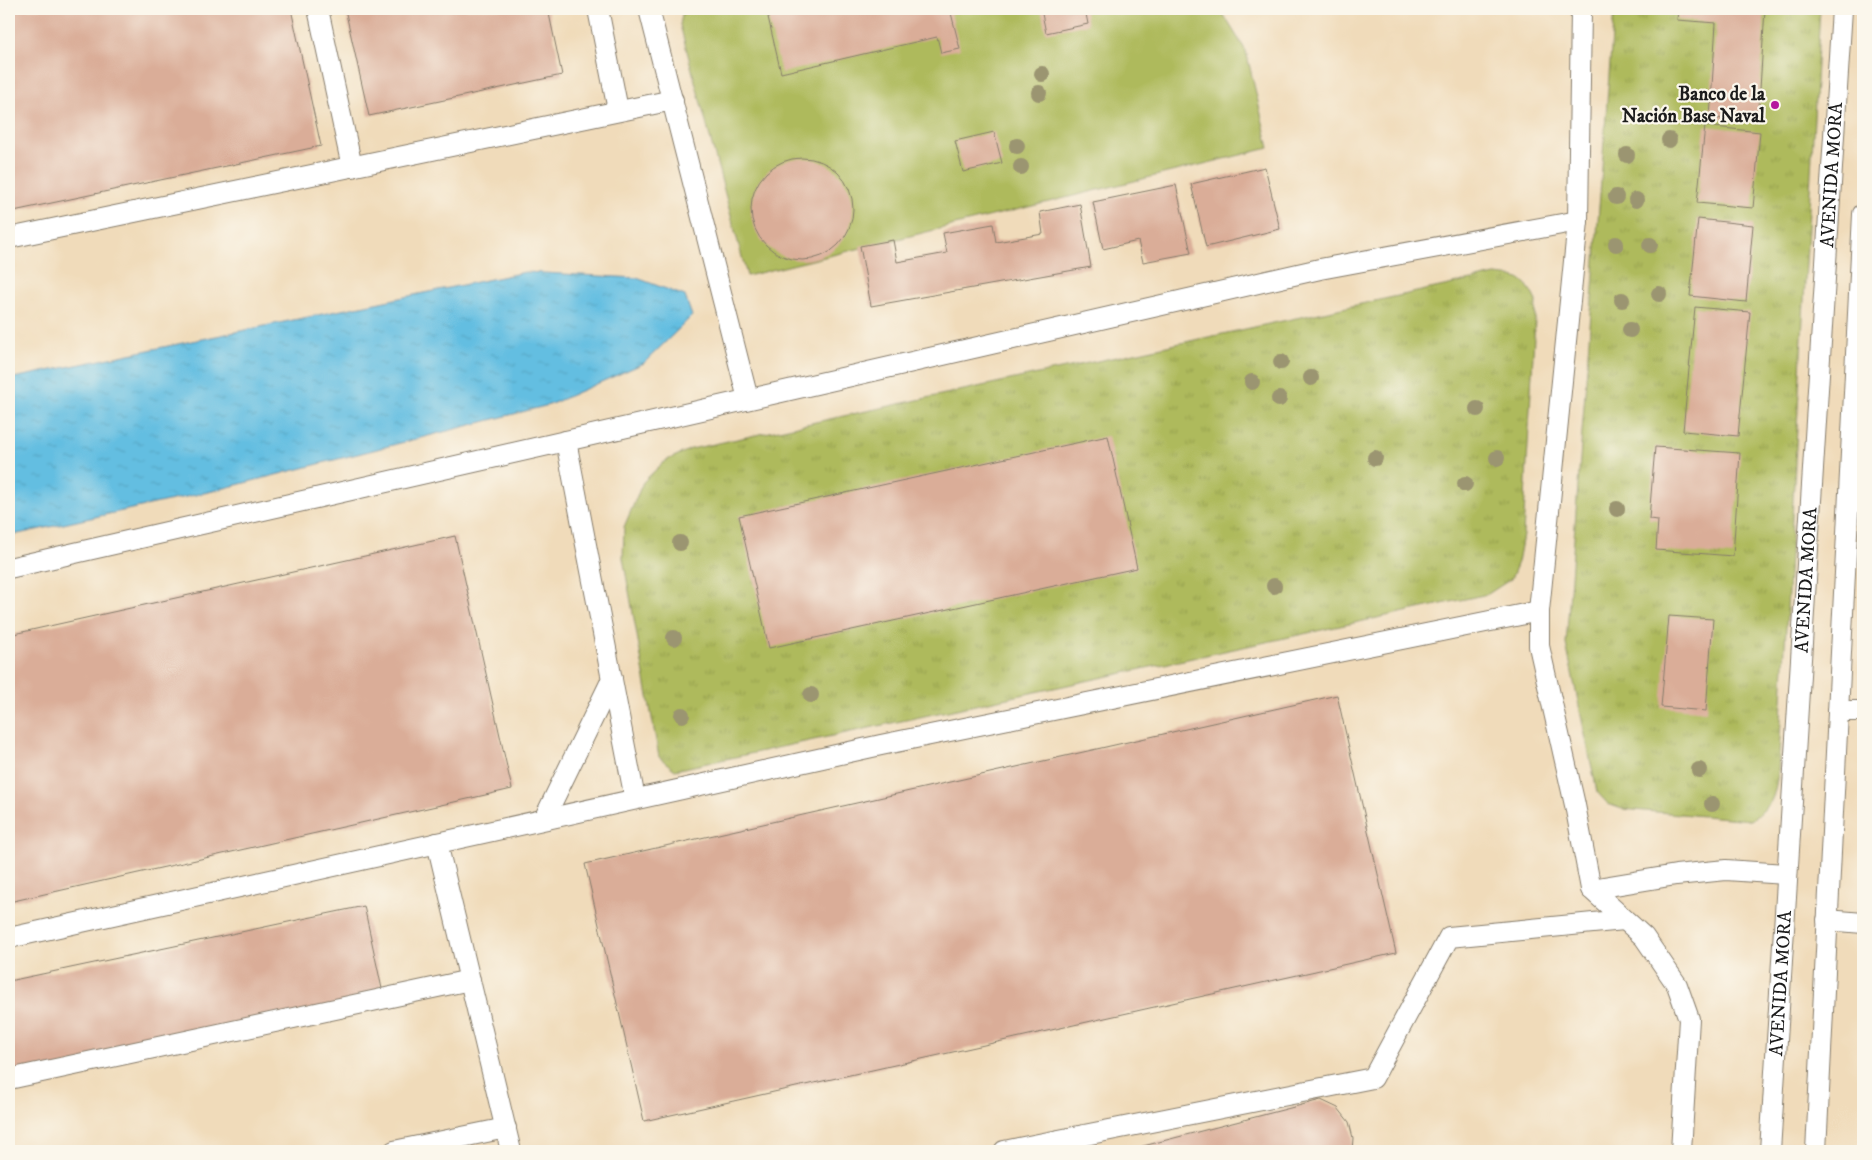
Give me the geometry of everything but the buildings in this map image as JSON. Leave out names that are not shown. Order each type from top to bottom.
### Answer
[{"type":"lane","points":[[318,9],[352,167]]},
{"type":"lane","points":[[598,9],[618,110]]},
{"type":"lane","points":[[650,9],[748,399]]},
{"type":"lane","points":[[1581,9],[1578,222],[1539,611],[1539,646],[1575,805],[1591,889],[1644,937],[1677,985],[1689,1019],[1682,1151]]},
{"type":"lane","name":"AVENIDA MORA","points":[[1770,1151],[1842,9]]},
{"type":"lane","points":[[9,238],[673,100]]},
{"type":"lane","name":"AVENIDA MORA","points":[[1816,1151],[1863,214]]},
{"type":"lane","points":[[9,568],[1320,269],[1578,222]]},
{"type":"lane","points":[[566,441],[635,799]]},
{"type":"lane","points":[[9,938],[881,745],[1539,611]]},
{"type":"lane","points":[[544,819],[612,679]]},
{"type":"lane","points":[[1838,711],[1863,711]]},
{"type":"lane","points":[[436,843],[511,1151]]},
{"type":"lane","points":[[1591,889],[1676,875],[1726,870],[1786,874]]},
{"type":"lane","points":[[1004,1151],[1373,1078],[1449,937],[1624,920]]},
{"type":"lane","points":[[1827,920],[1863,923]]},
{"type":"lane","points":[[9,1079],[470,980]]},
{"type":"lane","points":[[394,1151],[506,1128]]},
{"type":"green space","points":[[683,9],[1220,9],[1246,51],[1269,148],[747,276],[680,25]]},
{"type":"green space","points":[[1614,9],[1820,9],[1778,774],[1771,801],[1764,810],[1751,820],[1622,809],[1608,804],[1597,792],[1566,644]]},
{"type":"green space","points":[[1495,275],[1521,280],[1525,283],[1536,301],[1523,535],[1518,562],[1511,579],[1488,594],[675,770],[659,757],[623,558],[624,527],[643,482],[665,461],[691,449]]},
{"type":"water","points":[[525,272],[637,278],[685,296],[692,316],[644,363],[549,405],[213,491],[9,536],[9,379]]},
{"type":"place","name":"Banco de la Nación Base Naval","points":[[1775,105]]}]
